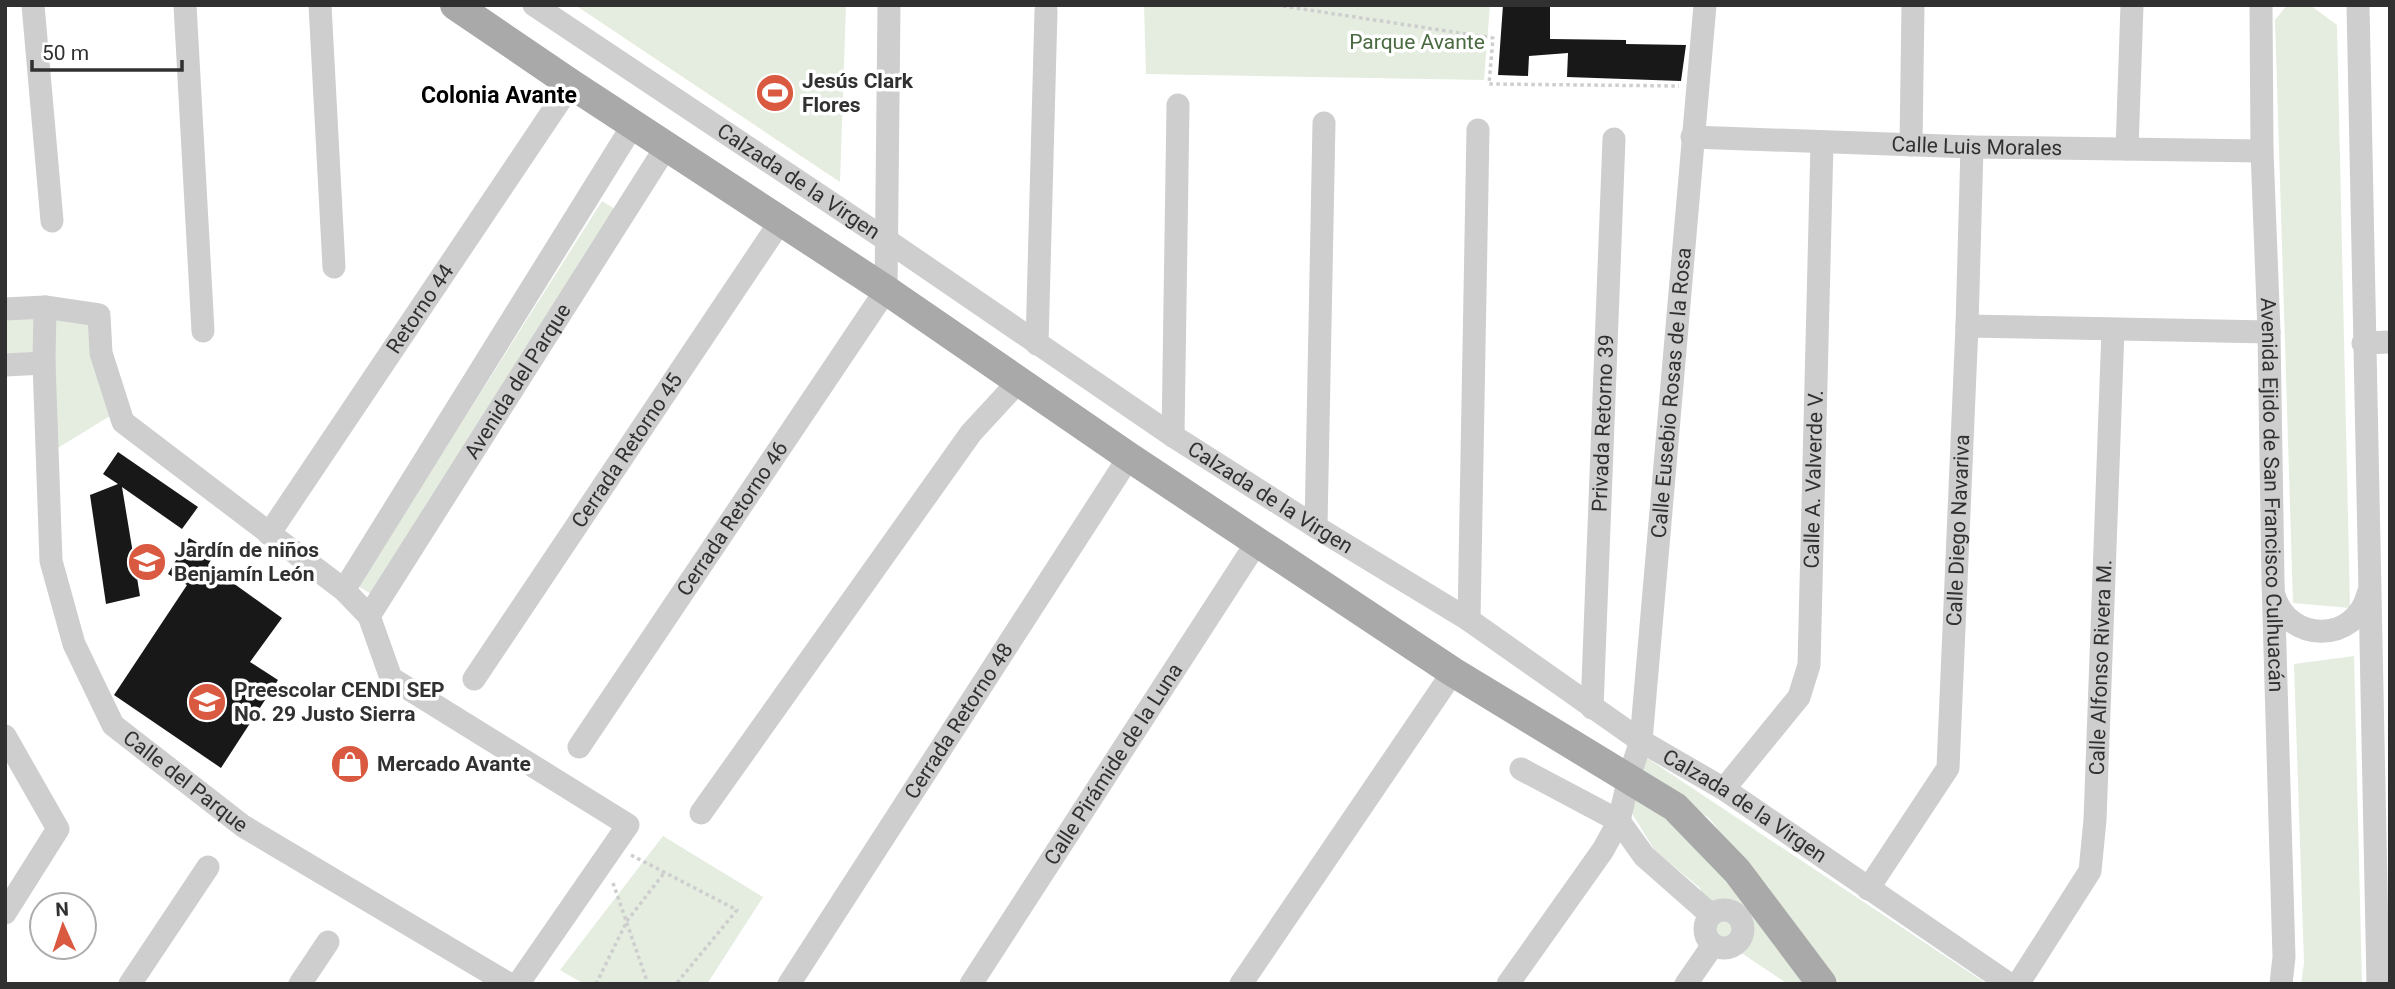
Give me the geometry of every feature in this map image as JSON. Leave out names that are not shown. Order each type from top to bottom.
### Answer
[{"type":"main road","name":"Calzada de la Virgen","points":[[455,5],[886,290],[1129,457],[1453,672],[1675,807],[1737,871],[1822,984]]},
{"type":"street","points":[[33,5],[52,221]]},
{"type":"street","points":[[185,5],[203,331]]},
{"type":"street","points":[[320,5],[334,267]]},
{"type":"street","name":"Calzada de la Virgen","points":[[534,5],[886,239],[1173,436],[1469,620],[1592,708],[1641,741],[1724,789],[2009,984]]},
{"type":"street","points":[[886,290],[889,5]]},
{"type":"street","name":"Calle Eusebio Rosas de la Rosa","points":[[1508,984],[1603,850],[1619,821],[1641,741],[1705,5]]},
{"type":"street","points":[[1911,145],[1913,5]]},
{"type":"street","points":[[2127,149],[2132,5]]},
{"type":"street","name":"Avenida Ejido de San Francisco Culhuacán","points":[[2261,9],[2262,151],[2284,957],[2281,984]]},
{"type":"street","points":[[2358,9],[2378,984]]},
{"type":"street","points":[[1037,344],[1046,11]]},
{"type":"street","name":"Retorno 44","points":[[269,534],[571,84]]},
{"type":"street","points":[[1173,436],[1178,105]]},
{"type":"street","points":[[1316,527],[1324,123]]},
{"type":"street","name":"Avenida del Parque","points":[[344,590],[633,125]]},
{"type":"street","points":[[1469,620],[1478,130]]},
{"type":"street","name":"Calle Luis Morales","points":[[1692,137],[1972,147],[2262,151]]},
{"type":"street","name":"Privada Retorno 39","points":[[1592,708],[1614,139]]},
{"type":"street","name":"Calle A. Valverde V.","points":[[1724,789],[1799,697],[1809,665],[1822,142]]},
{"type":"street","name":"Avenida del Parque","points":[[369,616],[666,147]]},
{"type":"street","name":"Calle Diego Navariva","points":[[1868,888],[1948,768],[1972,147]]},
{"type":"street","name":"Cerrada Retorno 45","points":[[474,679],[780,222]]},
{"type":"street","name":"Cerrada Retorno 46","points":[[579,747],[886,290]]},
{"type":"street","points":[[5,309],[45,307],[99,315],[102,352],[123,422],[344,590],[369,616],[391,678],[628,825],[518,984]]},
{"type":"street","name":"Calle del Parque","points":[[45,307],[44,363],[51,561],[74,644],[113,725],[243,825],[509,984]]},
{"type":"street","points":[[1967,326],[2269,332]]},
{"type":"street","name":"Calle Alfonso Rivera M.","points":[[2018,984],[2090,871],[2095,820],[2113,330]]},
{"type":"street","points":[[2364,343],[2390,342]]},
{"type":"street","points":[[5,365],[44,363]]},
{"type":"street","points":[[701,813],[971,433],[1019,382]]},
{"type":"street","name":"Cerrada Retorno 48","points":[[789,984],[1129,457]]},
{"type":"street","name":"Calle Pirámide de la Luna","points":[[971,984],[1257,542]]},
{"type":"street","points":[[2273,581],[2273,592],[2282,613],[2299,627],[2320,632],[2340,628],[2357,616],[2367,598],[2369,578]]},
{"type":"street","points":[[1241,984],[1453,672]]},
{"type":"street","points":[[5,736],[58,829],[5,913]]},
{"type":"street","points":[[1521,769],[1619,821],[1644,856],[1710,915]]},
{"type":"street","points":[[130,984],[208,867]]},
{"type":"street","points":[[1718,910],[1727,910],[1741,919],[1744,927],[1738,943],[1721,948],[1713,945],[1705,930],[1710,915],[1718,910]]},
{"type":"street","points":[[300,984],[328,942]]},
{"type":"street","points":[[1686,984],[1713,945]]},
{"type":"path","points":[[1276,5],[1493,38],[1489,84],[1697,86]]},
{"type":"path","points":[[609,853],[664,873],[737,910],[676,984]]},
{"type":"path","points":[[609,853],[648,984]]},
{"type":"path","points":[[596,984],[627,920],[664,873]]},
{"type":"green space","name":"Jesús Clark Flores","points":[[575,5],[846,5],[840,182]]},
{"type":"green space","name":"Parque Avante","points":[[1144,5],[1490,5],[1484,80],[1146,74]]},
{"type":"green space","points":[[2287,5],[2310,5],[2337,25],[2350,608],[2293,603],[2275,20]]},
{"type":"green space","points":[[602,201],[615,209],[371,594],[358,586]]},
{"type":"green space","points":[[38,314],[40,359],[5,360],[5,315]]},
{"type":"green space","points":[[54,317],[94,321],[110,416],[56,449]]},
{"type":"green space","points":[[2354,656],[2362,984],[2301,984],[2304,963],[2294,664]]},
{"type":"green space","points":[[1641,754],[1987,984],[1840,984],[1709,818],[1633,767]]},
{"type":"green space","points":[[1632,790],[1712,858],[1808,984],[1788,984],[1719,938],[1700,888],[1655,851],[1627,805]]},
{"type":"green space","points":[[663,836],[763,897],[707,984],[584,984],[560,970]]},
{"type":"building","points":[[1503,5],[1550,5],[1550,39],[1626,40],[1626,44],[1686,45],[1681,81],[1567,77],[1568,53],[1529,56],[1528,76],[1498,75]]},
{"type":"building","points":[[118,452],[198,507],[182,529],[122,487],[140,596],[106,604],[90,495],[118,484],[103,474]]},
{"type":"building","name":"Preescolar CENDI SEP No. 29 Justo Sierra","points":[[189,538],[215,553],[208,565],[282,618],[250,662],[278,680],[221,768],[114,695],[187,585],[168,574]]},
{"type":"place","name":"Jesús Clark Flores","points":[[775,93]]},
{"type":"place","name":"Jardín de niños Benjamín León","points":[[147,562]]},
{"type":"place","name":"Preescolar CENDI SEP No. 29 Justo Sierra","points":[[207,702]]},
{"type":"place","name":"Mercado Avante","points":[[350,764]]},
{"type":"district","name":"Colonia Avante","points":[[499,95]]}]
